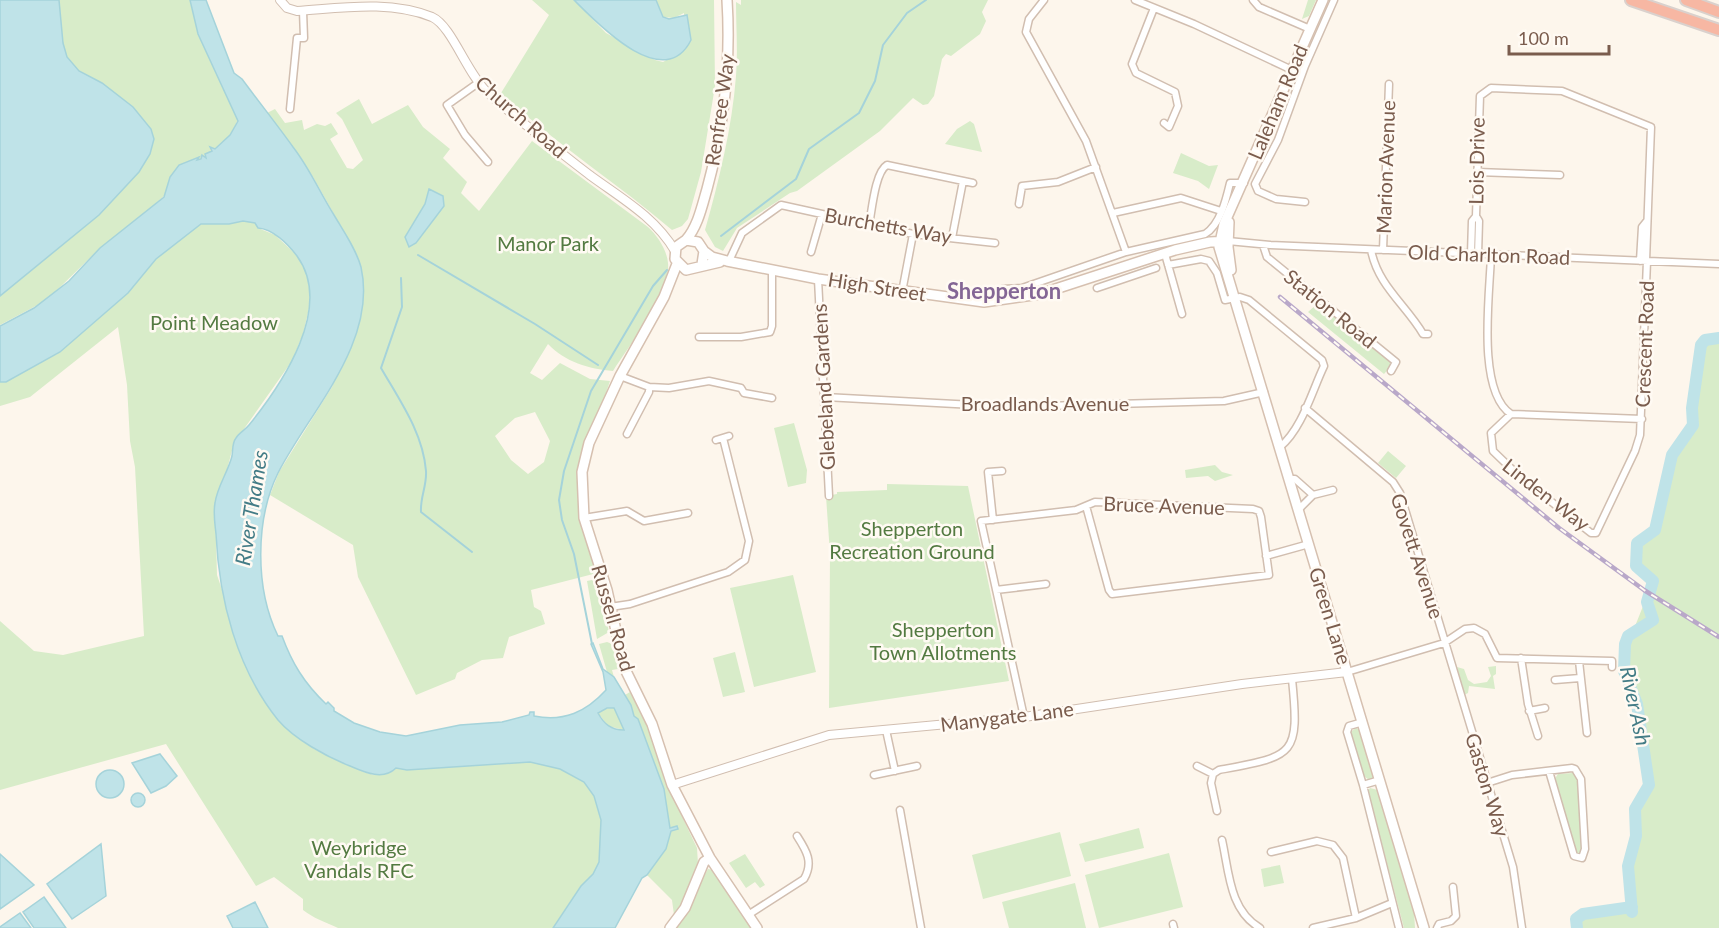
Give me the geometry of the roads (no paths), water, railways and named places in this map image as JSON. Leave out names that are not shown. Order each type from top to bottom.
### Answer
[{"type":"highway","points":[[1631,0],[1719,30]]},
{"type":"highway","points":[[1686,0],[1719,12]]},
{"type":"main road","name":"Renfree Way","points":[[698,242],[699,218],[714,164],[726,94],[729,53],[727,0]]},
{"type":"main road","name":"Laleham Road","points":[[1223,244],[1234,205],[1323,0]]},
{"type":"main road","name":"Renfree Way","points":[[680,244],[699,218]]},
{"type":"main road","points":[[698,242],[704,251],[702,264],[690,270],[677,264],[680,244],[698,242]]},
{"type":"main road","name":"High Street","points":[[704,251],[712,257],[728,261],[818,279],[902,292],[999,301],[1040,294],[1165,254],[1223,244]]},
{"type":"main road","name":"Green Lane","points":[[1223,244],[1236,297],[1289,479],[1424,928]]},
{"type":"main road","name":"High Street","points":[[702,264],[728,261]]},
{"type":"main road","name":"Russell Road","points":[[677,264],[664,297],[620,376],[586,452],[582,498],[584,518],[610,607],[624,667],[652,724],[672,784],[710,858],[757,928]]},
{"type":"main road","name":"Russell Road","points":[[664,297],[690,270]]},
{"type":"main road","points":[[670,928],[685,908],[704,862],[710,858]]},
{"type":"street","points":[[280,0],[292,10],[303,11],[304,38],[297,38],[291,77],[290,109]]},
{"type":"street","points":[[1044,0],[1029,19],[1026,32],[1086,141],[1126,252]]},
{"type":"street","points":[[1135,0],[1292,70]]},
{"type":"street","points":[[1253,0],[1259,7],[1310,29]]},
{"type":"street","points":[[1305,202],[1276,199],[1258,191],[1257,182],[1278,140],[1305,66],[1334,0]]},
{"type":"street","name":"Church Road","points":[[303,11],[367,5],[429,16],[445,26],[478,83],[551,146],[655,224],[666,236],[680,244]]},
{"type":"street","points":[[1154,8],[1132,64],[1136,73],[1166,85],[1175,92],[1178,106],[1169,127],[1164,123]]},
{"type":"street","points":[[478,83],[447,105],[465,135],[488,162]]},
{"type":"street","name":"Marion Avenue","points":[[1383,250],[1389,84]]},
{"type":"street","name":"Lois Drive","points":[[1474,254],[1479,220],[1476,216],[1478,101],[1483,92],[1491,88],[1562,91],[1651,127],[1646,222],[1649,228],[1644,261]]},
{"type":"street","points":[[1265,134],[1278,140]]},
{"type":"street","points":[[870,225],[879,176],[882,168],[887,165],[973,183]]},
{"type":"street","points":[[1019,204],[1022,186],[1058,182],[1096,167]]},
{"type":"street","points":[[1477,172],[1560,175]]},
{"type":"street","points":[[999,301],[1003,289],[1022,288],[1126,252],[1205,234],[1211,230],[1221,211],[1232,182],[1245,180],[1257,182]]},
{"type":"street","points":[[952,238],[963,181]]},
{"type":"street","points":[[1113,213],[1181,198],[1221,211]]},
{"type":"street","name":"Burchetts Way","points":[[728,261],[742,233],[781,204],[913,234],[995,243]]},
{"type":"street","points":[[811,252],[822,214]]},
{"type":"street","points":[[902,292],[913,234]]},
{"type":"street","name":"Old Charlton Road","points":[[1223,244],[1719,264]]},
{"type":"street","name":"Station Road","points":[[1261,245],[1268,257],[1396,362],[1391,371]]},
{"type":"street","points":[[1371,250],[1377,269],[1394,299],[1402,304],[1423,334],[1428,334]]},
{"type":"street","points":[[1165,254],[1182,314]]},
{"type":"street","points":[[1491,255],[1487,357],[1494,387],[1503,406],[1510,414]]},
{"type":"street","points":[[1168,265],[1201,259],[1209,261],[1217,273],[1225,300],[1236,297],[1249,300],[1322,360],[1324,366],[1305,408],[1288,441],[1280,447]]},
{"type":"street","name":"Crescent Road","points":[[1510,414],[1642,419],[1644,261]]},
{"type":"street","points":[[1136,262],[1139,273]]},
{"type":"street","points":[[1098,274],[1099,287],[1156,268]]},
{"type":"street","points":[[699,337],[763,335],[770,332],[772,326],[772,269]]},
{"type":"street","name":"Glebeland Gardens","points":[[818,279],[829,496]]},
{"type":"street","points":[[620,376],[649,387],[669,388],[709,381],[741,388],[744,393],[754,393],[762,398],[772,398]]},
{"type":"street","points":[[627,434],[649,392],[649,387]]},
{"type":"street","name":"Broadlands Avenue","points":[[825,397],[1011,407],[1224,401],[1264,392]]},
{"type":"street","name":"Govett Avenue","points":[[1305,408],[1397,487],[1444,643],[1347,672]]},
{"type":"street","name":"Linden Way","points":[[1510,414],[1491,434],[1493,451],[1543,496],[1591,533],[1596,533],[1635,451],[1642,419]]},
{"type":"street","points":[[610,607],[630,604],[729,572],[745,560],[749,541],[723,438]]},
{"type":"street","points":[[993,520],[988,472],[1002,471]]},
{"type":"street","points":[[1289,479],[1295,479],[1313,495]]},
{"type":"street","points":[[1299,509],[1313,495],[1333,490]]},
{"type":"street","name":"Bruce Avenue","points":[[996,590],[981,521],[1076,510],[1095,502],[1253,509],[1259,511],[1261,517],[1266,556]]},
{"type":"street","points":[[1086,506],[1108,590],[1112,594],[1269,575],[1266,556],[1309,544]]},
{"type":"street","points":[[584,518],[627,512],[644,520],[688,513]]},
{"type":"street","points":[[1024,717],[996,590],[1046,584]]},
{"type":"street","points":[[1444,643],[1465,629],[1474,628],[1485,634],[1497,658],[1579,662],[1612,661],[1612,667]]},
{"type":"street","name":"Gaston Way","points":[[1444,643],[1513,867],[1522,928]]},
{"type":"street","points":[[1521,658],[1529,711],[1538,736]]},
{"type":"street","points":[[1579,662],[1587,733]]},
{"type":"street","name":"Manygate Lane","points":[[672,784],[829,735],[1024,717],[1347,672]]},
{"type":"street","points":[[1555,680],[1580,678]]},
{"type":"street","points":[[1217,811],[1211,783],[1213,774],[1220,770],[1269,761],[1281,754],[1290,744],[1296,721],[1292,679]]},
{"type":"street","points":[[1529,711],[1545,708]]},
{"type":"street","points":[[1363,722],[1349,726],[1347,732],[1363,785],[1399,928]]},
{"type":"street","points":[[886,730],[895,771]]},
{"type":"street","points":[[874,775],[917,766]]},
{"type":"street","points":[[1197,766],[1213,774]]},
{"type":"street","points":[[1487,783],[1512,775],[1572,768],[1580,775],[1586,849],[1582,858],[1574,856],[1549,771]]},
{"type":"street","points":[[1363,785],[1380,780]]},
{"type":"street","points":[[900,810],[921,928]]},
{"type":"street","points":[[748,915],[804,879],[808,872],[808,857],[796,836]]},
{"type":"street","points":[[1222,840],[1237,905],[1259,928]]},
{"type":"street","points":[[1271,852],[1317,841],[1333,845],[1343,858],[1356,918]]},
{"type":"street","points":[[1437,928],[1439,924],[1452,921],[1456,916],[1453,887]]},
{"type":"street","points":[[1313,928],[1356,918],[1392,903]]},
{"type":"water","points":[[0,0],[59,0],[63,43],[67,57],[79,71],[102,83],[133,107],[151,129],[154,139],[150,154],[139,172],[99,215],[0,296]]},
{"type":"water","name":"River Thames","points":[[190,0],[206,0],[234,73],[242,79],[304,164],[349,241],[361,267],[364,295],[360,323],[350,349],[337,376],[278,473],[265,512],[261,554],[262,576],[270,617],[278,636],[282,636],[305,680],[326,704],[328,702],[334,708],[334,711],[354,723],[380,732],[406,736],[460,725],[502,722],[529,715],[530,712],[534,712],[534,716],[545,718],[574,714],[591,704],[606,690],[603,672],[591,644],[593,643],[603,669],[614,677],[631,705],[634,716],[638,719],[664,789],[670,828],[677,826],[678,829],[671,831],[666,849],[647,875],[642,878],[615,928],[553,928],[581,886],[593,874],[599,862],[601,820],[594,796],[584,782],[560,769],[530,762],[407,770],[396,768],[385,774],[367,773],[331,758],[293,734],[278,720],[251,679],[226,608],[218,559],[214,507],[232,456],[235,440],[262,408],[289,367],[300,344],[307,321],[310,298],[307,276],[297,256],[285,242],[275,234],[258,228],[255,223],[243,221],[229,224],[201,224],[156,259],[128,293],[60,352],[6,382],[0,382],[0,326],[34,308],[69,281],[100,248],[164,197],[170,177],[179,165],[199,157],[197,160],[201,159],[202,155],[206,158],[205,154],[212,151],[210,147],[215,149],[230,135],[238,121],[198,34]],"holes":[[[607,708],[614,708],[624,730],[608,726],[598,713]]]},
{"type":"water","points":[[574,0],[656,0],[663,17],[669,19],[687,15],[691,40],[679,55],[665,60],[648,57],[614,37]]},
{"type":"water","points":[[429,189],[443,196],[444,206],[416,243],[409,247],[405,237],[425,204]]},
{"type":"water","points":[[160,754],[177,776],[166,786],[151,793],[132,763]]},
{"type":"water","points":[[110,770],[120,774],[124,784],[120,794],[110,798],[100,794],[96,784],[100,774]]},
{"type":"water","points":[[138,793],[143,795],[145,800],[143,805],[138,807],[133,805],[131,800],[133,795]]},
{"type":"water","points":[[101,844],[106,896],[72,919],[47,884]]},
{"type":"water","points":[[0,854],[34,885],[0,909]]},
{"type":"water","points":[[44,897],[66,928],[34,928],[23,912]]},
{"type":"water","points":[[255,902],[268,928],[233,928],[227,916]]},
{"type":"water","points":[[20,913],[31,928],[0,928],[0,927]]},
{"type":"waterway","points":[[721,236],[796,179],[809,149],[859,113],[875,81],[883,45],[907,13],[926,0]]},
{"type":"waterway","points":[[418,255],[535,324],[598,365]]},
{"type":"waterway","points":[[592,644],[574,554],[562,520],[559,500],[564,471],[591,391],[653,286],[667,270]]},
{"type":"waterway","points":[[401,278],[402,307],[381,368],[410,418],[424,457],[426,482],[421,512],[472,552]]},
{"type":"waterway","name":"River Ash","points":[[1632,912],[1628,866],[1636,836],[1635,809],[1649,785],[1637,704],[1624,671],[1625,644],[1628,636],[1653,620],[1647,602],[1653,581],[1636,566],[1637,543],[1655,530],[1672,455],[1693,425],[1692,408],[1701,345],[1705,340],[1719,338]]},
{"type":"waterway","name":"River Ash","points":[[1577,928],[1576,919],[1583,914],[1632,907]]},
{"type":"railway","points":[[1280,297],[1559,528],[1644,590],[1719,637]]},
{"type":"district","name":"Shepperton","points":[[1004,291]]},
{"type":"park label","name":"Manor Park","points":[[548,244]]},
{"type":"park label","name":"Point Meadow","points":[[214,323]]},
{"type":"park label","name":"Shepperton Recreation Ground","points":[[912,540]]},
{"type":"park label","name":"Shepperton Town Allotments","points":[[943,642]]},
{"type":"park label","name":"Weybridge Vandals RFC","points":[[359,860]]}]
